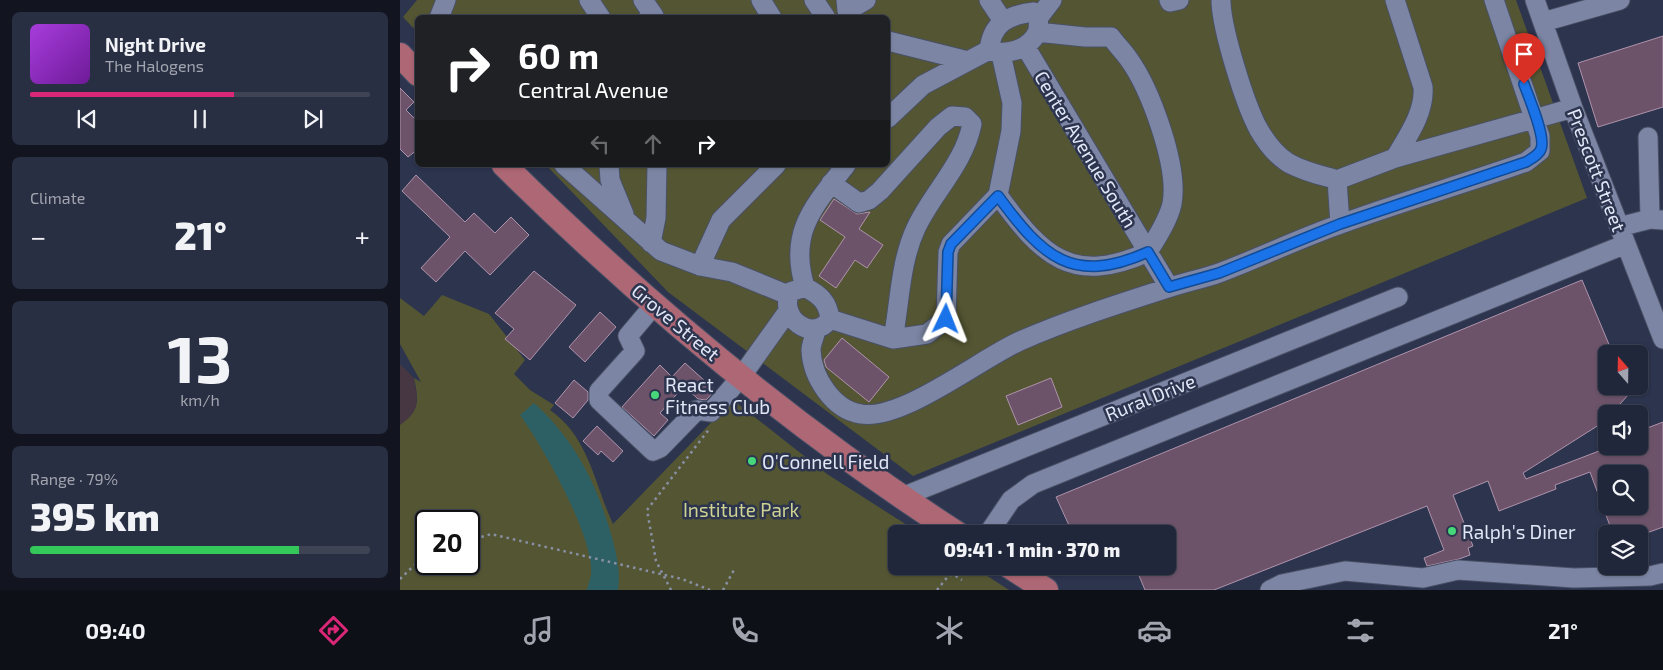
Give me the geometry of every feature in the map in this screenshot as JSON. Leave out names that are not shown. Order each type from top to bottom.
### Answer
[{"type":"main road","points":[[400,55],[415,71]]},
{"type":"main road","name":"Grove Street","points":[[506,167],[606,263],[741,376],[806,429],[944,525]]},
{"type":"main road","points":[[1023,575],[1046,590]]},
{"type":"street","points":[[440,15],[446,0]]},
{"type":"street","points":[[589,0],[599,15]]},
{"type":"street","points":[[643,0],[653,15]]},
{"type":"street","points":[[761,0],[771,15]]},
{"type":"street","points":[[814,0],[824,15]]},
{"type":"street","points":[[843,10],[866,0]]},
{"type":"street","points":[[990,0],[1003,20]]},
{"type":"street","points":[[890,116],[923,85],[968,61],[995,52],[1025,46],[1052,0]]},
{"type":"street","points":[[1169,0],[1170,2],[1180,0]]},
{"type":"street","points":[[1395,0],[1411,48],[1424,97],[1416,120],[1395,158]]},
{"type":"street","points":[[566,167],[660,251],[700,266],[732,272],[794,298],[818,294],[824,301],[823,325],[811,349],[814,365],[822,385],[831,397],[847,410],[861,414],[877,414],[908,404],[1020,341],[1169,287],[1219,273],[1340,224],[1526,162],[1540,151],[1542,146],[1536,118],[1494,0]]},
{"type":"street","name":"Prescott Street","points":[[1535,0],[1573,108],[1663,339]]},
{"type":"street","points":[[1543,22],[1620,0]]},
{"type":"street","points":[[1221,1],[1222,20],[1258,128],[1270,146],[1287,162],[1337,180],[1395,158],[1573,108]]},
{"type":"street","points":[[844,167],[819,198],[806,220],[800,242],[800,271],[794,298],[796,322],[804,328],[823,325],[893,339],[927,334],[946,319],[948,252],[951,244],[998,196],[1011,131],[1012,103],[995,52],[994,29],[1003,20],[1024,13],[1034,12],[1038,24]]},
{"type":"street","points":[[998,196],[1018,223],[1038,245],[1059,259],[1076,265],[1097,267],[1116,264],[1148,252],[1164,226],[1172,203],[1171,176],[1163,137],[1143,83],[1128,58],[1111,37],[1085,37],[1038,24]]},
{"type":"street","points":[[890,42],[968,61]]},
{"type":"street","name":"Center Avenue South","points":[[1025,46],[1169,287]]},
{"type":"street","points":[[831,183],[859,203],[869,200],[880,191],[938,127],[952,116],[965,117],[972,124],[968,144],[916,227],[904,261],[893,339]]},
{"type":"street","points":[[994,525],[1011,500],[1033,484],[1656,220],[1648,137]]},
{"type":"street","points":[[609,167],[610,180],[628,222]]},
{"type":"street","points":[[651,242],[656,218],[657,167]]},
{"type":"street","points":[[700,266],[721,220],[774,167]]},
{"type":"street","points":[[1337,180],[1340,224]]},
{"type":"street","name":"Rural Drive","points":[[902,497],[1398,297]]},
{"type":"street","points":[[655,304],[628,336],[634,351],[599,391],[599,400],[653,450],[660,448],[697,410],[711,412],[741,376],[794,298]]},
{"type":"street","points":[[1270,590],[1282,584],[1345,571],[1423,578],[1458,570],[1553,576],[1662,575]]},
{"type":"street","points":[[1553,576],[1574,590]]},
{"type":"path","points":[[671,590],[662,575],[651,543],[647,510],[713,424]]},
{"type":"path","points":[[480,538],[491,534],[628,568],[682,579],[710,590]]},
{"type":"path","points":[[400,579],[415,565]]},
{"type":"path","points":[[723,590],[736,568]]},
{"type":"path","points":[[937,590],[949,575],[954,575],[962,580]]},
{"type":"shaded area","points":[[400,364],[414,378],[417,397],[416,407],[411,417],[400,425]]},
{"type":"shaded area","points":[[534,403],[561,431],[591,479],[615,548],[618,590],[587,590],[591,575],[590,559],[585,539],[553,469],[520,415]]},
{"type":"green space","points":[[417,0],[1516,0],[1587,198],[913,476],[668,292],[548,167],[890,167],[890,15],[415,15],[415,30],[403,17]]},
{"type":"green space","name":"Institute Park","points":[[442,295],[489,314],[525,360],[514,374],[530,390],[554,405],[550,410],[574,433],[589,462],[613,524],[733,400],[827,474],[907,525],[888,525],[888,575],[986,575],[1009,590],[400,590],[400,425],[415,410],[417,393],[414,378],[421,382],[400,344],[400,298],[424,316]]},
{"type":"building","points":[[1663,36],[1663,107],[1598,127],[1578,63]]},
{"type":"building","points":[[400,88],[414,102],[406,110],[415,119],[415,151],[408,157],[400,149]]},
{"type":"building","points":[[416,175],[465,222],[474,213],[495,233],[511,217],[529,235],[490,275],[465,251],[436,282],[421,268],[450,237],[402,191]]},
{"type":"building","points":[[834,199],[857,214],[870,212],[859,229],[883,245],[867,268],[855,260],[836,288],[819,276],[845,237],[820,220]]},
{"type":"building","points":[[534,271],[576,305],[530,360],[505,339],[514,329],[495,313]]},
{"type":"building","points":[[1582,280],[1609,345],[1598,345],[1598,395],[1628,395],[1619,405],[1598,405],[1598,426],[1523,473],[1526,479],[1598,451],[1598,455],[1648,455],[1648,428],[1663,422],[1663,527],[1648,533],[1648,525],[1610,525],[1606,515],[1648,515],[1648,465],[1598,465],[1598,494],[1590,472],[1555,485],[1556,489],[1499,511],[1488,481],[1453,495],[1473,546],[1468,548],[1470,555],[1459,559],[1427,566],[1424,558],[1444,550],[1427,506],[1214,590],[1145,590],[1139,575],[1176,575],[1176,525],[1069,525],[1056,497]]},
{"type":"building","points":[[600,312],[616,327],[585,362],[569,347]]},
{"type":"building","points":[[842,338],[889,377],[869,402],[826,367],[824,360]]},
{"type":"building","points":[[685,363],[715,390],[706,400],[698,399],[684,386],[660,413],[668,420],[654,436],[622,407],[660,365],[672,377]]},
{"type":"building","points":[[1051,378],[1062,407],[1018,425],[1006,396]]},
{"type":"building","points":[[574,380],[588,392],[588,400],[573,418],[555,403]]},
{"type":"building","points":[[597,426],[623,451],[613,462],[601,451],[598,455],[583,441]]},
{"type":"place","name":"React Fitness Club","points":[[655,395]]},
{"type":"place","name":"O'Connell Field","points":[[752,461]]},
{"type":"place","name":"Ralph's Diner","points":[[1452,531]]},
{"type":"route","points":[[946,319],[948,252],[951,244],[998,196],[1018,223],[1038,245],[1059,259],[1076,265],[1097,267],[1116,264],[1148,252],[1169,287],[1219,273],[1340,224],[1463,185],[1526,162],[1540,151],[1542,146],[1536,118],[1524,84]]}]
